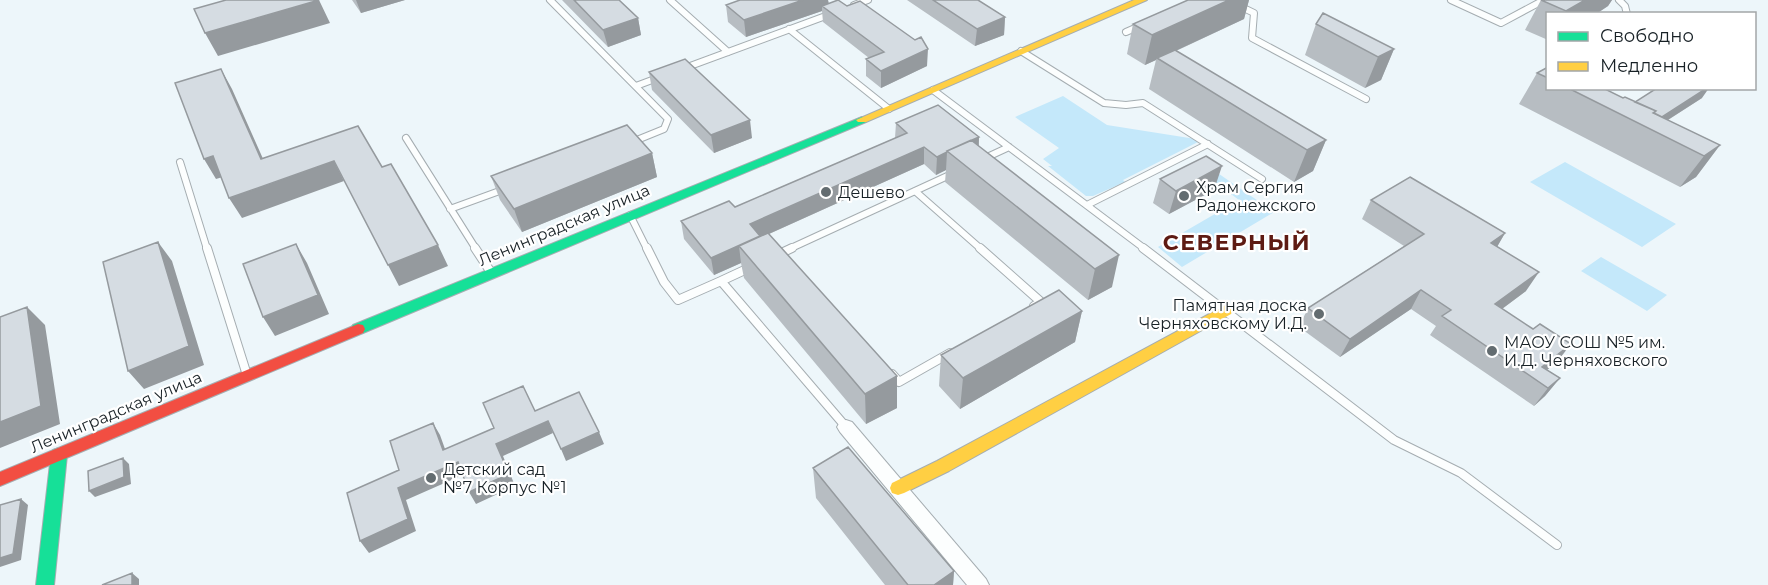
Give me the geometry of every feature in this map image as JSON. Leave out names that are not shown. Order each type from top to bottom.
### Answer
[{"type":"street","name":"Ленинградская улица","points":[[0,479],[889,109],[1142,0]]},
{"type":"street","points":[[898,488],[943,466],[1226,310]]},
{"type":"street","points":[[846,426],[979,585]]},
{"type":"street","points":[[45,585],[59,455]]},
{"type":"lane","points":[[550,0],[668,119],[664,129],[624,145]]},
{"type":"lane","points":[[670,0],[728,52]]},
{"type":"lane","points":[[845,8],[868,0]]},
{"type":"lane","points":[[1227,0],[1254,13],[1252,38],[1366,99]]},
{"type":"lane","points":[[1451,0],[1501,23],[1544,0]]},
{"type":"lane","points":[[677,70],[834,12]]},
{"type":"lane","points":[[1126,32],[1147,23]]},
{"type":"lane","points":[[789,29],[889,109]]},
{"type":"lane","points":[[1021,51],[1104,103],[1126,105],[1143,103],[1262,179]]},
{"type":"lane","points":[[636,86],[666,74]]},
{"type":"lane","points":[[933,90],[1226,310],[1394,440],[1461,473],[1557,545]]},
{"type":"lane","points":[[406,138],[492,274]]},
{"type":"lane","points":[[1087,206],[1208,144]]},
{"type":"lane","points":[[979,161],[1009,147]]},
{"type":"lane","points":[[180,162],[247,375]]},
{"type":"lane","points":[[771,258],[958,171]]},
{"type":"lane","points":[[450,209],[515,185]]},
{"type":"lane","points":[[915,191],[1041,302],[1030,308]]},
{"type":"lane","points":[[630,215],[664,282],[678,300],[761,262]]},
{"type":"lane","points":[[781,253],[789,262]]},
{"type":"lane","points":[[721,281],[846,426]]},
{"type":"lane","points":[[883,365],[899,382],[960,348]]},
{"type":"shaded area","points":[[1063,96],[1107,125],[1202,140],[1123,180],[1125,182],[1093,196],[1086,196],[1048,166],[1052,166],[1043,159],[1059,148],[1015,117]]},
{"type":"shaded area","points":[[1565,162],[1676,224],[1642,247],[1530,182]]},
{"type":"shaded area","points":[[1209,167],[1274,212],[1182,267],[1158,247],[1239,200],[1201,172]]},
{"type":"shaded area","points":[[1601,257],[1667,295],[1647,311],[1581,271]]},
{"type":"building","points":[[226,0],[319,0],[205,33],[194,9]]},
{"type":"building","points":[[574,0],[619,0],[638,18],[603,30]]},
{"type":"building","points":[[740,0],[803,0],[744,20],[726,5]]},
{"type":"building","points":[[838,0],[847,6],[860,1],[915,40],[921,37],[928,49],[881,71],[866,59],[884,52],[822,6]]},
{"type":"building","points":[[933,0],[978,0],[1005,17],[977,29]]},
{"type":"building","points":[[1188,0],[1229,0],[1152,35],[1133,24]]},
{"type":"building","points":[[1541,0],[1585,0],[1566,11]]},
{"type":"building","points":[[1323,13],[1394,49],[1378,57],[1316,24]]},
{"type":"building","points":[[1175,50],[1326,140],[1307,150],[1157,58]]},
{"type":"building","points":[[685,59],[750,120],[711,135],[649,72]]},
{"type":"building","points":[[1546,68],[1546,77],[1537,73]]},
{"type":"building","points":[[221,69],[261,159],[358,126],[382,167],[391,164],[438,245],[388,265],[334,161],[229,198],[213,156],[204,159],[175,83]]},
{"type":"building","points":[[1572,90],[1607,90],[1656,111],[1653,113],[1720,145],[1704,156]]},
{"type":"building","points":[[1654,90],[1704,90],[1662,117],[1654,113],[1656,111],[1635,102]]},
{"type":"building","points":[[938,105],[979,137],[937,157],[924,147],[750,224],[760,236],[711,258],[681,221],[729,201],[735,207],[907,133],[896,123]]},
{"type":"building","points":[[627,125],[652,153],[514,209],[491,176]]},
{"type":"building","points":[[971,140],[1119,255],[1095,269],[947,151]]},
{"type":"building","points":[[1206,156],[1222,166],[1176,191],[1160,179]]},
{"type":"building","name":"МАОУ СОШ №5 им. И.Д. Черняховского","points":[[1410,177],[1505,233],[1491,243],[1539,272],[1495,304],[1533,329],[1540,324],[1571,344],[1542,367],[1560,378],[1548,388],[1442,316],[1451,310],[1421,290],[1350,339],[1308,308],[1424,234],[1371,200]]},
{"type":"building","points":[[768,233],[897,376],[865,394],[739,246]]},
{"type":"building","points":[[158,242],[189,346],[128,371],[103,262]]},
{"type":"building","points":[[296,244],[318,295],[263,317],[243,264]]},
{"type":"building","points":[[1059,290],[1082,311],[963,378],[941,355]]},
{"type":"building","points":[[27,307],[41,406],[0,422],[0,317]]},
{"type":"building","name":"Детский сад №7 Корпус №1","points":[[523,386],[535,411],[579,392],[599,432],[561,449],[548,421],[496,444],[509,474],[469,492],[458,462],[398,488],[408,519],[360,541],[347,493],[399,470],[390,441],[433,423],[443,450],[494,428],[483,403]]},
{"type":"building","points":[[848,447],[954,571],[934,585],[908,585],[813,468]]},
{"type":"building","points":[[123,458],[124,477],[89,491],[88,471]]},
{"type":"building","points":[[21,499],[13,554],[0,558],[0,505]]},
{"type":"building","points":[[132,573],[132,585],[102,585]]},
{"type":"traffic: fast","points":[[358,329],[862,120]]},
{"type":"traffic: fast","points":[[45,585],[59,455]]},
{"type":"traffic: slow","points":[[862,120],[1142,0]]},
{"type":"traffic: slow","points":[[898,488],[943,466],[1226,310]]},
{"type":"traffic: jam","points":[[0,479],[358,329]]},
{"type":"place","name":"Дешево","points":[[826,192]]},
{"type":"place","name":"Храм Сергия Радонежского","points":[[1184,196]]},
{"type":"place","name":"Памятная доска Черняховскому И.Д.","points":[[1319,314]]},
{"type":"place","name":"МАОУ СОШ №5 им. И.Д. Черняховского","points":[[1492,351]]},
{"type":"place","name":"Детский сад №7 Корпус №1","points":[[431,478]]},
{"type":"district","name":"СЕВЕРНЫЙ","points":[[1237,242]]}]
